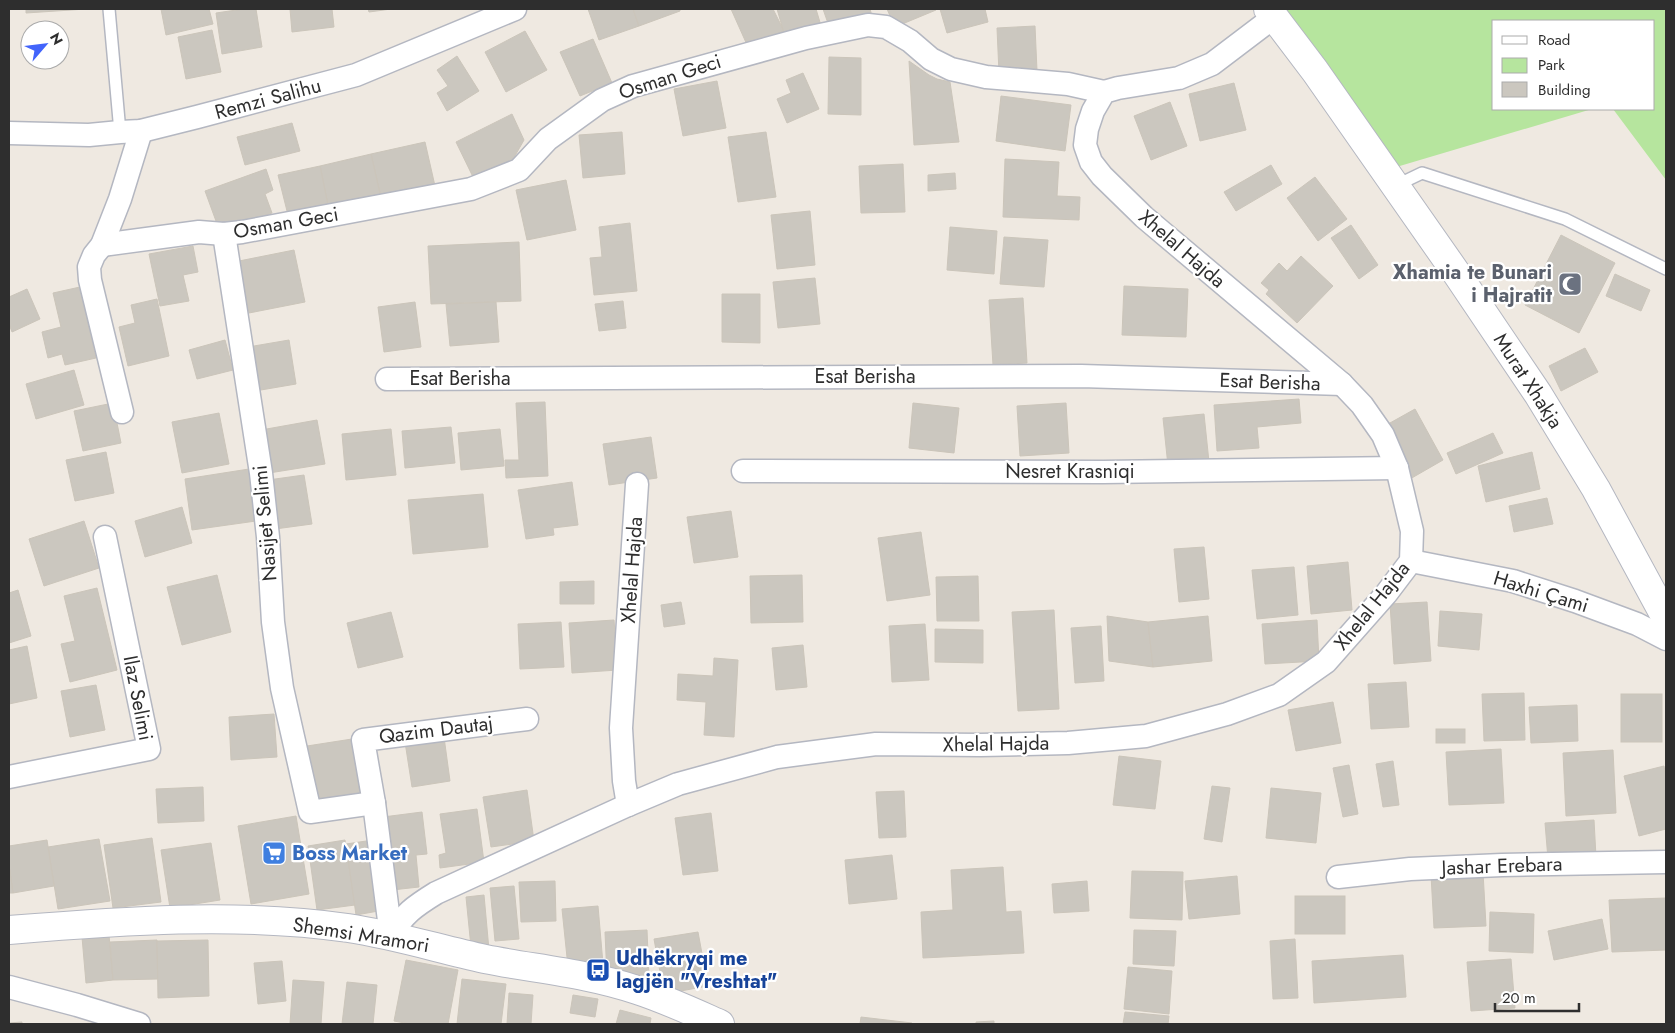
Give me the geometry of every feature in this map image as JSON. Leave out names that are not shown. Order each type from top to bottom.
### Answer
[{"type":"street","name":"Remzi Salihu","points":[[9,133],[89,135],[130,132],[263,101],[356,74],[515,9]]},
{"type":"street","points":[[1104,92],[1179,78],[1212,64],[1271,13]]},
{"type":"street","name":"Murat Xhakja","points":[[1271,13],[1315,71],[1396,186],[1538,394],[1662,603]]},
{"type":"street","name":"Osman Geci","points":[[102,245],[199,232],[224,234],[400,204],[471,189],[519,170],[548,139],[602,100],[633,86],[806,38],[868,25],[886,27],[910,42],[931,59],[951,69],[986,77],[1068,84],[1104,92]]},
{"type":"street","name":"Xhelal Hajda","points":[[391,936],[399,921],[416,906],[436,893],[678,784],[776,757],[876,744],[980,745],[1068,743],[1146,736],[1228,714],[1279,695],[1326,662],[1386,594],[1411,560],[1412,531],[1397,468],[1383,435],[1362,405],[1342,384],[1144,217],[1102,176],[1091,162],[1086,145],[1087,129],[1093,111],[1104,92]]},
{"type":"street","points":[[122,412],[90,280],[89,268],[94,255],[102,245],[120,200],[130,132]]},
{"type":"street","name":"Nasijet Selimi","points":[[224,234],[261,473],[268,537],[273,622],[282,688],[310,812],[374,803]]},
{"type":"street","name":"Esat Berisha","points":[[387,379],[1081,376],[1342,384]]},
{"type":"street","name":"Nesret Krasniqi","points":[[743,471],[1103,472],[1397,468]]},
{"type":"street","name":"Xhelal Hajda","points":[[628,805],[624,781],[621,728],[637,484]]},
{"type":"street","name":"Ilaz Selimi","points":[[9,777],[149,749],[105,537]]},
{"type":"street","name":"Haxhi Çami","points":[[1411,560],[1513,581],[1575,600],[1628,620],[1666,638]]},
{"type":"street","name":"Qazim Dautaj","points":[[391,936],[374,803],[363,740],[527,719]]},
{"type":"street","name":"Jashar Erebara","points":[[1338,877],[1410,869],[1492,865],[1666,862]]},
{"type":"street","name":"Shemsi Mramori","points":[[9,930],[108,922],[250,920],[338,927],[391,936],[486,959],[580,975],[636,990],[675,1015],[720,1024]]},
{"type":"street","points":[[9,987],[140,1024]]},
{"type":"lane","points":[[109,9],[130,132]]},
{"type":"lane","points":[[1396,186],[1422,173],[1565,220],[1666,269]]},
{"type":"green space","points":[[1276,9],[1666,9],[1666,180],[1614,110],[1655,110],[1655,20],[1492,20],[1492,110],[1589,110],[1393,168]]},
{"type":"building","points":[[26,9],[86,9],[26,13]]},
{"type":"building","points":[[161,9],[209,9],[213,24],[166,35]]},
{"type":"building","points":[[256,9],[262,47],[222,54],[216,13]]},
{"type":"building","points":[[290,9],[332,9],[334,27],[292,32]]},
{"type":"building","points":[[368,9],[391,9],[369,12]]},
{"type":"building","points":[[588,9],[633,9],[639,26],[599,40]]},
{"type":"building","points":[[633,9],[680,9],[680,11],[639,26]]},
{"type":"building","points":[[731,9],[773,9],[784,31],[748,47]]},
{"type":"building","points":[[777,9],[816,9],[822,29],[786,40]]},
{"type":"building","points":[[823,9],[870,9],[872,16],[830,29]]},
{"type":"building","points":[[887,9],[935,9],[936,10],[895,27]]},
{"type":"building","points":[[940,9],[985,9],[988,22],[947,33]]},
{"type":"building","points":[[1035,26],[1037,71],[999,73],[997,28]]},
{"type":"building","points":[[212,30],[221,72],[186,79],[178,37]]},
{"type":"building","points":[[525,31],[547,70],[506,92],[485,52]]},
{"type":"building","points":[[593,39],[612,83],[580,96],[560,52]]},
{"type":"building","points":[[457,56],[479,91],[447,111],[437,93],[448,86],[437,70]]},
{"type":"building","points":[[829,57],[861,58],[861,115],[828,114]]},
{"type":"building","points":[[909,61],[929,75],[950,82],[959,142],[914,145]]},
{"type":"building","points":[[803,73],[819,109],[787,123],[777,99],[791,93],[786,80]]},
{"type":"building","points":[[717,81],[726,128],[683,136],[674,89]]},
{"type":"building","points":[[1234,83],[1246,130],[1200,141],[1189,94]]},
{"type":"building","points":[[1001,96],[1071,105],[1065,151],[996,141]]},
{"type":"building","points":[[1170,102],[1187,146],[1151,160],[1134,116]]},
{"type":"building","points":[[512,114],[524,140],[512,161],[474,179],[456,142]]},
{"type":"building","points":[[292,123],[300,151],[245,165],[237,137]]},
{"type":"building","points":[[622,132],[625,174],[583,178],[579,135]]},
{"type":"building","points":[[766,132],[776,197],[738,202],[728,137]]},
{"type":"building","points":[[425,142],[435,186],[381,198],[371,154]]},
{"type":"building","points":[[371,154],[381,198],[329,210],[320,166]]},
{"type":"building","points":[[1005,159],[1059,162],[1057,196],[1080,197],[1079,220],[1003,217]]},
{"type":"building","points":[[903,164],[905,212],[861,213],[859,166]]},
{"type":"building","points":[[1271,165],[1282,184],[1236,211],[1224,192]]},
{"type":"building","points":[[320,166],[329,210],[289,219],[278,175]]},
{"type":"building","points":[[266,169],[273,190],[265,194],[272,213],[220,232],[205,191]]},
{"type":"building","points":[[955,173],[956,189],[928,191],[928,175]]},
{"type":"building","points":[[1315,177],[1347,219],[1318,241],[1287,198]]},
{"type":"building","points":[[566,180],[576,230],[527,240],[516,190]]},
{"type":"building","points":[[810,211],[815,265],[777,269],[771,215]]},
{"type":"building","points":[[630,223],[637,291],[594,295],[590,258],[602,257],[599,227]]},
{"type":"building","points":[[1351,225],[1378,265],[1359,279],[1331,238]]},
{"type":"building","points":[[950,227],[997,231],[994,274],[947,270]]},
{"type":"building","name":"Xhamia te Bunari i Hajratit","points":[[1561,235],[1615,263],[1579,333],[1525,305]]},
{"type":"building","points":[[1004,237],[1048,240],[1044,287],[1000,284]]},
{"type":"building","points":[[519,242],[521,301],[431,304],[428,246]]},
{"type":"building","points":[[193,246],[198,272],[183,275],[189,301],[160,306],[149,254]]},
{"type":"building","points":[[294,250],[305,302],[249,313],[239,261]]},
{"type":"building","points":[[1301,256],[1333,286],[1297,323],[1266,294],[1269,290],[1261,283],[1279,263],[1287,271]]},
{"type":"building","points":[[1615,274],[1650,290],[1641,311],[1606,296]]},
{"type":"building","points":[[815,278],[820,324],[778,328],[773,282]]},
{"type":"building","points":[[1124,286],[1188,289],[1186,337],[1122,335]]},
{"type":"building","points":[[80,287],[96,358],[65,365],[62,354],[48,358],[42,332],[61,327],[53,293]]},
{"type":"building","points":[[27,289],[40,319],[12,332],[9,324],[9,297]]},
{"type":"building","points":[[722,294],[760,294],[760,343],[722,342]]},
{"type":"building","points":[[1023,298],[1027,363],[993,365],[989,300]]},
{"type":"building","points":[[157,299],[169,356],[128,366],[119,327],[135,323],[131,305]]},
{"type":"building","points":[[623,301],[626,328],[599,331],[595,304]]},
{"type":"building","points":[[415,302],[421,347],[384,352],[378,307]]},
{"type":"building","points":[[496,302],[499,342],[450,346],[446,304]]},
{"type":"building","points":[[225,340],[233,370],[197,379],[189,350]]},
{"type":"building","points":[[289,340],[296,384],[255,391],[248,347]]},
{"type":"building","points":[[1585,348],[1598,372],[1561,391],[1549,366]]},
{"type":"building","points":[[74,370],[84,405],[36,419],[26,384]]},
{"type":"building","points":[[1299,399],[1301,423],[1257,427],[1259,448],[1217,451],[1214,405]]},
{"type":"building","points":[[545,402],[548,476],[506,478],[505,460],[519,460],[516,403]]},
{"type":"building","points":[[113,403],[121,443],[83,451],[74,411]]},
{"type":"building","points":[[913,403],[959,408],[954,453],[909,448]]},
{"type":"building","points":[[1066,403],[1069,453],[1020,456],[1017,406]]},
{"type":"building","points":[[1415,409],[1443,460],[1410,479],[1381,428]]},
{"type":"building","points":[[219,413],[229,464],[182,473],[172,422]]},
{"type":"building","points":[[1204,414],[1209,462],[1168,466],[1163,418]]},
{"type":"building","points":[[317,420],[325,464],[269,473],[261,430]]},
{"type":"building","points":[[451,427],[455,463],[405,468],[402,431]]},
{"type":"building","points":[[391,429],[396,475],[346,480],[342,434]]},
{"type":"building","points":[[500,429],[504,466],[461,470],[458,433]]},
{"type":"building","points":[[1493,433],[1503,453],[1456,474],[1447,453]]},
{"type":"building","points":[[651,437],[657,478],[609,485],[603,444]]},
{"type":"building","points":[[106,452],[114,493],[75,501],[66,460]]},
{"type":"building","points":[[1532,452],[1540,489],[1486,502],[1478,466]]},
{"type":"building","points":[[249,469],[256,521],[192,530],[185,479]]},
{"type":"building","points":[[304,475],[312,524],[275,529],[268,480]]},
{"type":"building","points":[[572,482],[578,525],[553,528],[554,535],[526,539],[518,490]]},
{"type":"building","points":[[483,494],[488,547],[413,554],[408,500]]},
{"type":"building","points":[[1547,498],[1553,524],[1514,532],[1509,506]]},
{"type":"building","points":[[182,507],[192,543],[145,557],[135,521]]},
{"type":"building","points":[[731,511],[738,557],[694,563],[687,517]]},
{"type":"building","points":[[84,521],[99,568],[44,586],[29,539]]},
{"type":"building","points":[[921,532],[930,595],[887,601],[878,538]]},
{"type":"building","points":[[1204,547],[1209,599],[1179,602],[1174,549]]},
{"type":"building","points":[[1348,562],[1352,610],[1311,614],[1307,566]]},
{"type":"building","points":[[1294,567],[1298,615],[1257,619],[1252,570]]},
{"type":"building","points":[[217,575],[231,632],[182,645],[167,587]]},
{"type":"building","points":[[802,575],[803,622],[751,623],[750,576]]},
{"type":"building","points":[[978,576],[979,621],[937,621],[936,577]]},
{"type":"building","points":[[594,581],[594,604],[560,604],[560,582]]},
{"type":"building","points":[[97,588],[117,670],[70,682],[61,644],[75,641],[64,596]]},
{"type":"building","points":[[18,590],[31,636],[9,643],[9,593]]},
{"type":"building","points":[[681,602],[685,624],[664,627],[661,605]]},
{"type":"building","points":[[1427,602],[1431,661],[1394,664],[1390,604]]},
{"type":"building","points":[[1054,610],[1059,709],[1018,711],[1012,612]]},
{"type":"building","points":[[1440,611],[1482,614],[1479,650],[1438,646]]},
{"type":"building","points":[[391,612],[403,657],[358,668],[347,623]]},
{"type":"building","points":[[1107,616],[1148,622],[1153,667],[1109,661]]},
{"type":"building","points":[[1208,616],[1212,661],[1153,667],[1148,622]]},
{"type":"building","points":[[614,620],[618,670],[572,673],[569,623]]},
{"type":"building","points":[[1317,620],[1319,661],[1265,664],[1262,624]]},
{"type":"building","points":[[561,622],[564,667],[520,669],[518,624]]},
{"type":"building","points":[[925,624],[929,680],[892,682],[889,626]]},
{"type":"building","points":[[1101,626],[1104,681],[1075,683],[1071,628]]},
{"type":"building","points":[[935,629],[983,630],[983,663],[935,662]]},
{"type":"building","points":[[803,645],[807,687],[776,690],[772,648]]},
{"type":"building","points":[[27,646],[37,698],[9,704],[9,650]]},
{"type":"building","points":[[714,658],[738,660],[734,737],[704,735],[706,702],[677,700],[678,674],[713,676]]},
{"type":"building","points":[[1406,682],[1409,727],[1371,729],[1368,684]]},
{"type":"building","points":[[96,685],[105,730],[70,737],[61,691]]},
{"type":"building","points":[[1524,693],[1525,740],[1484,741],[1482,694]]},
{"type":"building","points":[[1621,694],[1662,694],[1662,742],[1621,742]]},
{"type":"building","points":[[1333,702],[1341,743],[1296,751],[1288,710]]},
{"type":"building","points":[[1577,705],[1578,741],[1531,743],[1529,707]]},
{"type":"building","points":[[274,714],[277,757],[231,760],[229,717]]},
{"type":"building","points":[[1436,729],[1465,729],[1465,743],[1436,743]]},
{"type":"building","points":[[444,737],[450,781],[412,787],[405,742]]},
{"type":"building","points":[[352,739],[360,794],[316,801],[307,746]]},
{"type":"building","points":[[1501,749],[1504,803],[1449,805],[1446,752]]},
{"type":"building","points":[[1613,750],[1616,813],[1566,816],[1563,753]]},
{"type":"building","points":[[1119,756],[1161,761],[1155,809],[1113,805]]},
{"type":"building","points":[[1393,761],[1399,805],[1383,807],[1376,764]]},
{"type":"building","points":[[1349,765],[1358,814],[1343,817],[1333,768]]},
{"type":"building","points":[[1664,766],[1666,777],[1666,829],[1639,836],[1624,776]]},
{"type":"building","points":[[1212,786],[1230,788],[1222,842],[1204,839]]},
{"type":"building","points":[[203,787],[204,821],[158,823],[156,789]]},
{"type":"building","points":[[1271,788],[1321,793],[1316,843],[1266,838]]},
{"type":"building","points":[[527,790],[534,841],[491,847],[483,797]]},
{"type":"building","points":[[904,791],[906,837],[879,838],[876,792]]},
{"type":"building","points":[[477,809],[484,862],[440,868],[439,855],[446,853],[440,814]]},
{"type":"building","points":[[422,812],[427,854],[416,855],[419,887],[392,890],[383,817]]},
{"type":"building","points":[[711,813],[718,871],[683,875],[675,818]]},
{"type":"building","points":[[296,816],[309,894],[251,904],[238,826]]},
{"type":"building","points":[[1594,820],[1596,857],[1548,859],[1545,823]]},
{"type":"building","points":[[152,838],[161,902],[113,908],[104,845]]},
{"type":"building","points":[[99,839],[110,901],[58,909],[48,847]]},
{"type":"building","points":[[47,840],[54,886],[13,893],[9,865],[9,846]]},
{"type":"building","points":[[345,840],[355,905],[317,910],[308,846]]},
{"type":"building","points":[[373,840],[384,910],[356,915],[346,844]]},
{"type":"building","points":[[211,843],[220,900],[170,908],[161,850]]},
{"type":"building","points":[[892,855],[897,899],[849,904],[845,860]]},
{"type":"building","points":[[9,865],[13,893],[9,893]]},
{"type":"building","points":[[1003,867],[1006,912],[1021,911],[1024,953],[923,958],[921,912],[953,910],[951,870]]},
{"type":"building","points":[[1132,871],[1183,872],[1182,920],[1130,918]]},
{"type":"building","points":[[1483,872],[1486,926],[1434,928],[1431,875]]},
{"type":"building","points":[[1237,876],[1240,914],[1189,919],[1185,881]]},
{"type":"building","points":[[555,881],[556,921],[521,922],[519,882]]},
{"type":"building","points":[[1087,881],[1089,911],[1054,913],[1052,884]]},
{"type":"building","points":[[514,886],[519,939],[495,941],[490,888]]},
{"type":"building","points":[[484,895],[489,950],[471,947],[466,897]]},
{"type":"building","points":[[1295,896],[1345,896],[1345,934],[1295,934]]},
{"type":"building","points":[[1666,898],[1666,950],[1612,952],[1609,900]]},
{"type":"building","points":[[598,906],[603,964],[568,967],[562,909]]},
{"type":"building","points":[[1490,912],[1534,914],[1533,953],[1489,951]]},
{"type":"building","points":[[1602,919],[1608,949],[1554,960],[1548,931]]},
{"type":"building","points":[[647,930],[649,977],[607,978],[605,932]]},
{"type":"building","points":[[1134,930],[1176,931],[1174,966],[1133,964]]},
{"type":"building","points":[[698,932],[708,986],[664,994],[654,939]]},
{"type":"building","points":[[109,935],[113,980],[86,983],[82,937]]},
{"type":"building","points":[[1295,939],[1298,998],[1273,999],[1270,941]]},
{"type":"building","points":[[157,940],[158,979],[113,980],[110,942]]},
{"type":"building","points":[[208,940],[209,996],[158,998],[157,941]]},
{"type":"building","points":[[1403,955],[1406,997],[1314,1003],[1312,961]]},
{"type":"building","points":[[1511,959],[1515,1008],[1471,1011],[1467,962]]},
{"type":"building","points":[[406,960],[458,970],[448,1024],[410,1024],[394,1021]]},
{"type":"building","points":[[282,961],[286,1001],[258,1004],[254,963]]},
{"type":"building","points":[[1128,967],[1172,971],[1169,1014],[1124,1009]]},
{"type":"building","points":[[462,979],[506,984],[501,1024],[457,1024]]},
{"type":"building","points":[[293,980],[324,982],[321,1024],[290,1024]]},
{"type":"building","points":[[347,982],[377,985],[373,1024],[342,1024]]},
{"type":"building","points":[[509,993],[533,995],[531,1024],[507,1024]]},
{"type":"building","points":[[573,995],[598,999],[595,1017],[570,1013]]},
{"type":"building","points":[[620,1010],[651,1018],[650,1024],[616,1024]]},
{"type":"building","points":[[1125,1012],[1169,1016],[1168,1024],[1123,1024]]},
{"type":"building","points":[[861,1017],[912,1023],[912,1024],[860,1024]]},
{"type":"building","points":[[994,1021],[994,1024],[976,1024],[976,1022]]},
{"type":"building","points":[[22,1022],[22,1024],[9,1024],[9,1023]]},
{"type":"place","name":"Xhamia te Bunari i Hajratit","points":[[1570,284]]},
{"type":"place","name":"Boss Market","points":[[274,853]]},
{"type":"place","name":"Udhëkryqi me lagjën \"Vreshtat\"","points":[[598,970]]}]
